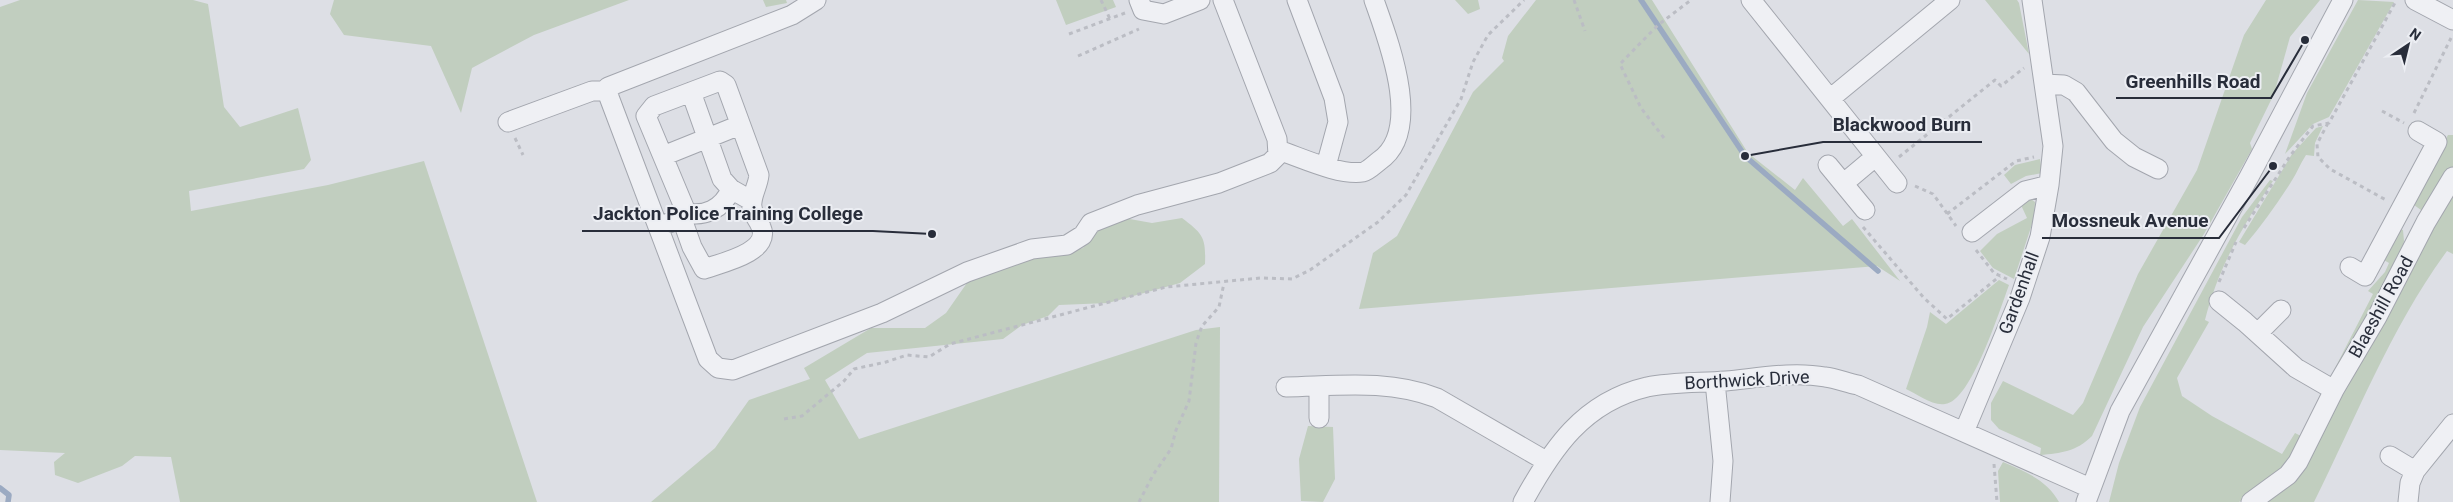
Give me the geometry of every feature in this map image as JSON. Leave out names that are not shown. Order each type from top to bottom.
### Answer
[{"type":"street","points":[[816,0],[792,15],[620,81],[608,88],[609,97],[708,358],[718,368],[732,370],[882,313],[967,272],[1032,249],[1067,245],[1083,235],[1091,223],[1137,205],[1219,183],[1270,163],[1278,154],[1277,139],[1223,0]]},
{"type":"street","points":[[1143,6],[1164,14],[1200,0]]},
{"type":"street","points":[[1296,0],[1334,98],[1338,122],[1326,166]]},
{"type":"street","points":[[1278,150],[1339,170],[1364,172],[1387,156],[1398,136],[1400,115],[1399,80],[1374,0]]},
{"type":"street","points":[[1751,0],[1886,169],[1844,183]]},
{"type":"street","points":[[1831,98],[1950,0]]},
{"type":"street","name":"Gardenhall","points":[[1964,432],[2020,298],[2040,237],[2049,184],[2052,153],[2032,0]]},
{"type":"street","points":[[2088,495],[2120,411],[2249,177],[2343,0]]},
{"type":"street","points":[[2422,1],[2453,20]]},
{"type":"street","points":[[720,81],[726,85],[759,175],[758,186],[752,201],[752,212],[762,228],[762,240],[750,253],[704,269],[692,247],[683,216],[684,207],[646,116],[654,106],[691,92],[720,81]]},
{"type":"street","points":[[2044,84],[2064,85],[2076,92],[2114,141],[2134,157],[2158,169]]},
{"type":"street","points":[[508,122],[592,91],[609,91]]},
{"type":"street","points":[[691,92],[722,178],[731,189],[752,201]]},
{"type":"street","points":[[663,156],[740,125]]},
{"type":"street","points":[[2350,268],[2365,276],[2437,142],[2413,128]]},
{"type":"street","points":[[1828,165],[1865,210]]},
{"type":"street","name":"Blaeshill Road","points":[[2251,502],[2288,475],[2305,448],[2334,390],[2377,317],[2426,222],[2453,177]]},
{"type":"street","points":[[1972,232],[2025,191],[2049,184]]},
{"type":"street","points":[[659,226],[683,216],[718,208],[726,202],[731,189]]},
{"type":"street","points":[[2402,209],[2426,222]]},
{"type":"street","points":[[2219,302],[2258,333],[2296,368],[2334,390]]},
{"type":"street","points":[[2258,333],[2281,310]]},
{"type":"street","name":"Borthwick Drive","points":[[1523,502],[1546,460],[1583,419],[1611,400],[1647,387],[1794,375],[1824,376],[1858,385],[1964,432],[2088,495]]},
{"type":"street","points":[[1716,382],[1722,461],[1720,502]]},
{"type":"street","points":[[1286,387],[1372,385],[1397,386],[1418,390],[1436,398],[1546,460]]},
{"type":"street","points":[[1319,387],[1319,418]]},
{"type":"street","points":[[2408,502],[2410,483],[2415,471],[2453,424]]},
{"type":"street","points":[[2390,456],[2415,471]]},
{"type":"path","points":[[1101,0],[1110,19]]},
{"type":"path","points":[[784,419],[802,416],[844,381],[854,369],[908,355],[928,357],[958,342],[1166,287],[1261,278],[1292,278],[1310,270],[1378,222],[1406,195],[1460,99],[1473,62],[1488,35],[1524,0]]},
{"type":"path","points":[[1574,0],[1585,31]]},
{"type":"path","points":[[1664,138],[1640,108],[1620,64],[1658,25],[1691,0]]},
{"type":"path","points":[[2397,0],[2317,144],[2318,157],[2330,169],[2402,209]]},
{"type":"path","points":[[1069,34],[1143,6],[1148,24],[1078,56]]},
{"type":"path","points":[[2382,111],[2413,128],[2453,35]]},
{"type":"path","points":[[1886,169],[1995,80],[2001,86],[2040,55]]},
{"type":"path","points":[[2219,302],[2214,297],[2240,234],[2290,156],[2314,126],[2329,122]]},
{"type":"path","points":[[1947,214],[2016,161],[2052,153]]},
{"type":"path","points":[[1865,210],[1857,219],[1924,298],[1947,319],[2000,276]]},
{"type":"path","points":[[1139,502],[1153,475],[1171,449],[1189,401],[1196,344],[1202,326],[1219,307],[1224,283]]},
{"type":"path","points":[[1993,446],[1997,502]]},
{"type":"green space","points":[[20,0],[193,0],[208,4],[224,107],[240,127],[298,108],[311,160],[304,169],[189,191],[191,211],[328,185],[424,161],[537,502],[180,502],[171,457],[135,456],[122,466],[78,483],[55,475],[54,462],[65,453],[0,450],[0,7]]},
{"type":"green space","points":[[334,0],[629,0],[534,35],[472,68],[461,113],[431,46],[344,35],[330,14]]},
{"type":"green space","points":[[763,0],[786,0],[787,3],[766,7]]},
{"type":"green space","points":[[1056,0],[1113,0],[1116,7],[1066,25]]},
{"type":"green space","points":[[1455,0],[1478,0],[1480,9],[1468,14]]},
{"type":"green space","points":[[1536,0],[1652,0],[1748,153],[1795,190],[1803,178],[1843,226],[1852,219],[1900,281],[1877,266],[1359,309],[1373,253],[1397,236],[1473,92],[1504,61],[1502,58],[1508,36]]},
{"type":"green space","points":[[1985,0],[2017,0],[2029,54]]},
{"type":"green space","points":[[2266,0],[2320,0],[2290,37],[2274,94],[2250,143],[2252,149],[2204,234],[2143,327],[2092,436],[2074,449],[2040,455],[2041,448],[1999,429],[1991,420],[1991,403],[2003,381],[2073,415],[2083,403],[2138,274],[2197,170],[2244,35]]},
{"type":"green space","points":[[2358,0],[2394,2],[2329,117],[2313,124],[2285,154],[2307,93]]},
{"type":"green space","points":[[2323,126],[2315,143],[2314,156],[2306,155],[2286,190],[2257,230],[2245,245],[2239,242],[2292,154],[2316,128]]},
{"type":"green space","points":[[2448,135],[2453,135],[2453,169],[2428,211],[2421,210],[2414,205],[2413,198]]},
{"type":"green space","points":[[2040,159],[2042,173],[2026,176],[2011,184],[2004,175],[2015,165]]},
{"type":"green space","points":[[2270,180],[2273,181],[2242,231],[2224,265],[2205,320],[2209,322],[2177,378],[2182,396],[2212,416],[2282,454],[2295,433],[2305,438],[2276,477],[2239,502],[2109,502],[2119,463],[2140,407],[2242,217]]},
{"type":"green space","points":[[2453,191],[2453,254],[2447,251],[2408,310],[2314,502],[2260,502],[2297,473]]},
{"type":"green space","points":[[2031,199],[2035,202],[2034,218],[2014,279],[1993,268],[1980,251],[1997,234],[2027,218],[2021,205],[2025,200]]},
{"type":"green space","points":[[1124,218],[1152,223],[1182,218],[1195,228],[1202,237],[1205,248],[1205,264],[1180,283],[1108,303],[1059,305],[1048,316],[1022,325],[1003,339],[867,353],[825,380],[859,439],[1196,330],[1220,327],[1219,502],[651,502],[715,448],[749,400],[810,379],[804,368],[871,328],[925,328],[946,313],[969,280],[1028,256],[1055,254],[1083,248],[1094,233]]},
{"type":"green space","points":[[2398,229],[2403,230],[2404,241],[2401,263],[2340,370],[2333,372],[2373,294],[2368,291],[2385,272],[2389,263],[2382,259]]},
{"type":"green space","points":[[1999,280],[2009,285],[1992,333],[1965,388],[1955,399],[1945,404],[1935,403],[1906,389],[1927,327],[1930,312],[1946,324]]},
{"type":"green space","points":[[1308,426],[1333,427],[1335,479],[1323,502],[1301,501],[1299,459]]},
{"type":"green space","points":[[2003,462],[2028,473],[2042,482],[2059,502],[2000,502],[1998,471]]},
{"type":"waterway","points":[[1641,0],[1745,156],[1878,271]]},
{"type":"waterway","points":[[0,488],[9,495],[8,502]]},
{"type":"place","name":"Greenhills Road","points":[[2305,40]]},
{"type":"place","name":"Blackwood Burn","points":[[1745,156]]},
{"type":"place","name":"Mossneuk Avenue","points":[[2273,166]]},
{"type":"place","name":"Jackton Police Training College","points":[[932,234]]}]
